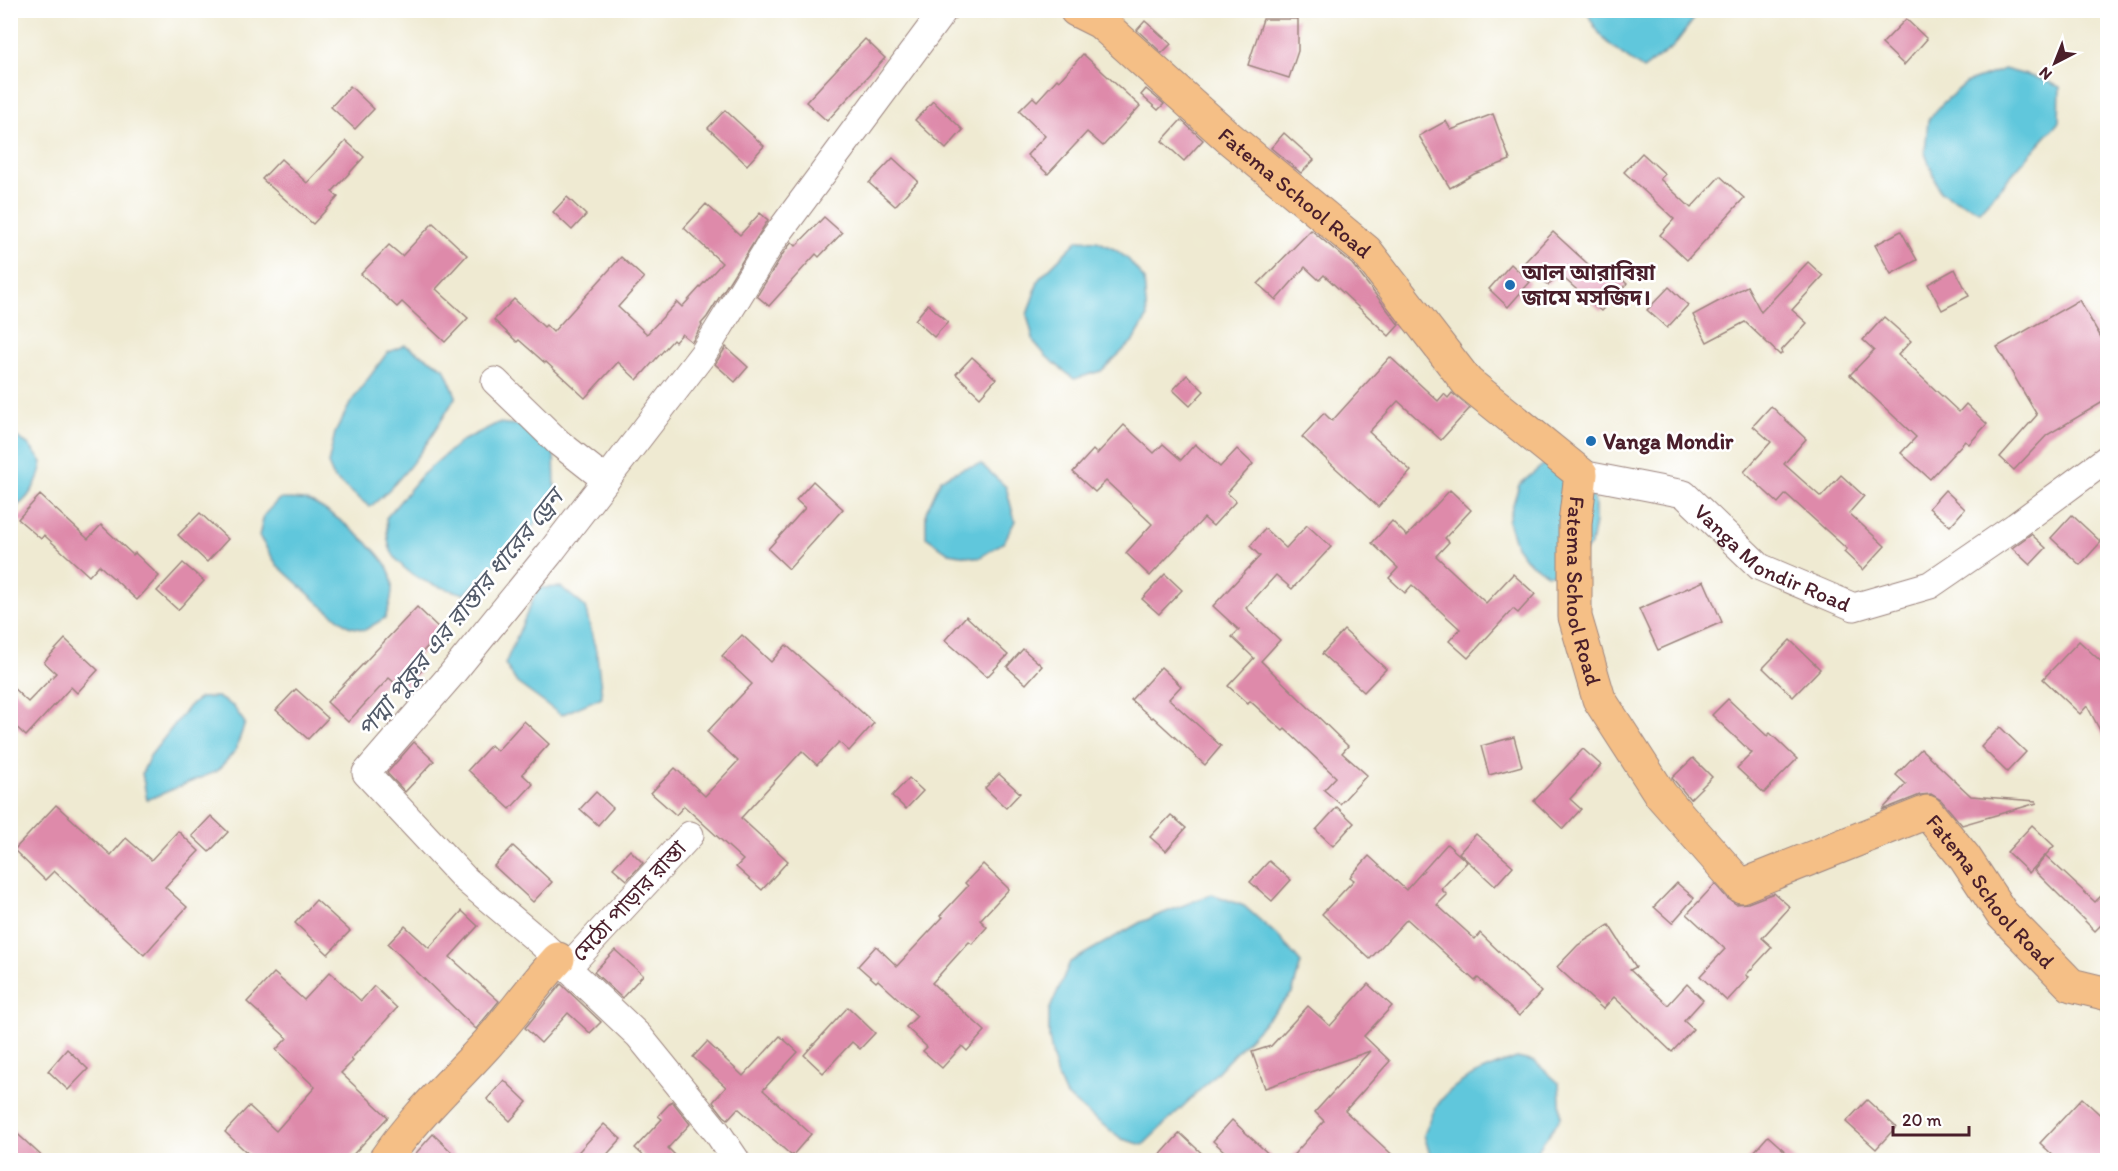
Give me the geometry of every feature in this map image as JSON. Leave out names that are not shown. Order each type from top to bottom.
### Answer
[{"type":"main road","name":"Fatema School Road","points":[[1076,10],[1100,22],[1228,137],[1366,250],[1467,382],[1581,474],[1575,523],[1575,617],[1599,699],[1661,795],[1741,886],[1927,812],[1965,858],[2002,914],[2071,985],[2108,994]]},
{"type":"main road","points":[[385,1161],[414,1124],[512,1016],[531,988],[562,963]]},
{"type":"street","points":[[736,1161],[717,1132],[639,1036],[562,963],[465,879],[366,773],[452,675],[703,354],[771,243],[944,10]]},
{"type":"street","points":[[495,381],[559,442],[606,480]]},
{"type":"street","name":"Vanga Mondir Road","points":[[1581,474],[1684,494],[1760,567],[1854,607],[1930,585],[2016,526],[2108,458]]},
{"type":"street","name":"মেঠো পাড়ার রাস্তা","points":[[562,963],[690,835]]},
{"type":"water","points":[[1587,11],[1700,11],[1673,47],[1643,69],[1603,38]]},
{"type":"water","points":[[2004,69],[2041,79],[2060,87],[2059,122],[1979,211],[1940,192],[1925,153],[1928,120],[1966,83]]},
{"type":"water","points":[[1078,240],[1097,241],[1116,250],[1129,260],[1144,279],[1147,318],[1133,341],[1101,371],[1074,379],[1047,357],[1034,342],[1027,315],[1039,279]]},
{"type":"water","points":[[405,345],[444,368],[456,396],[407,470],[370,507],[334,478],[328,464],[335,433],[351,402],[387,353]]},
{"type":"water","points":[[498,423],[527,426],[554,453],[555,488],[543,514],[520,543],[488,570],[465,594],[423,580],[405,569],[391,551],[386,518],[422,475],[460,442]]},
{"type":"water","points":[[10,433],[28,444],[42,462],[32,490],[23,501],[11,509]]},
{"type":"water","points":[[1562,462],[1592,488],[1595,522],[1591,545],[1561,574],[1547,574],[1527,561],[1516,546],[1508,521],[1519,485],[1543,465]]},
{"type":"water","points":[[981,464],[1006,487],[1015,521],[1004,542],[979,558],[949,553],[926,537],[926,512],[941,479],[964,468]]},
{"type":"water","points":[[279,499],[304,500],[321,507],[358,535],[380,557],[387,567],[392,583],[391,598],[385,618],[365,630],[348,626],[277,565],[259,536],[264,515]]},
{"type":"water","points":[[561,587],[585,607],[597,655],[602,697],[561,715],[517,683],[505,664],[538,588]]},
{"type":"water","points":[[217,697],[233,706],[245,723],[235,751],[217,771],[147,800],[142,773],[150,756],[189,706],[200,698]]},
{"type":"water","points":[[1212,894],[1244,906],[1279,937],[1301,963],[1292,993],[1204,1086],[1143,1145],[1122,1139],[1065,1094],[1056,1073],[1049,1038],[1049,1011],[1070,962],[1141,922]]},
{"type":"water","points":[[1517,1058],[1535,1062],[1559,1083],[1561,1117],[1538,1150],[1522,1160],[1435,1160],[1430,1155],[1424,1135],[1442,1099],[1471,1076]]},
{"type":"building","points":[[1263,19],[1298,19],[1298,51],[1289,78],[1248,65]]},
{"type":"building","points":[[1906,19],[1927,39],[1904,65],[1882,44]]},
{"type":"building","points":[[1145,21],[1171,44],[1162,53],[1137,30]]},
{"type":"building","points":[[865,39],[885,58],[827,121],[806,102]]},
{"type":"building","points":[[1083,54],[1140,106],[1103,146],[1087,132],[1048,174],[1027,155],[1045,136],[1019,111],[1033,97],[1037,101]]},
{"type":"building","points":[[350,86],[374,109],[355,129],[331,107]]},
{"type":"building","points":[[1146,89],[1164,104],[1158,110],[1141,95]]},
{"type":"building","points":[[933,101],[963,130],[946,149],[915,120]]},
{"type":"building","points":[[725,110],[764,146],[747,165],[708,128]]},
{"type":"building","points":[[1493,114],[1510,160],[1474,174],[1450,188],[1419,136],[1446,121],[1451,130]]},
{"type":"building","points":[[1181,120],[1203,140],[1184,161],[1162,141]]},
{"type":"building","points":[[1284,133],[1314,160],[1301,173],[1271,148]]},
{"type":"building","points":[[346,141],[364,157],[332,192],[338,197],[313,224],[262,179],[281,159],[307,183]]},
{"type":"building","points":[[1642,153],[1665,174],[1660,179],[1691,208],[1720,176],[1744,198],[1687,260],[1660,235],[1674,219],[1624,172]]},
{"type":"building","points":[[893,158],[918,181],[895,206],[869,183]]},
{"type":"building","points":[[567,197],[586,215],[572,230],[553,212]]},
{"type":"building","points":[[706,204],[740,235],[760,213],[768,220],[701,324],[692,342],[682,334],[675,342],[673,340],[637,380],[618,362],[585,398],[546,362],[519,340],[517,342],[494,320],[514,299],[544,327],[546,325],[553,332],[621,257],[644,278],[618,307],[647,334],[677,302],[682,307],[722,263],[684,228]]},
{"type":"building","points":[[824,217],[842,233],[819,257],[816,254],[769,306],[757,296],[784,252],[792,242],[796,246]]},
{"type":"building","points":[[433,223],[467,255],[436,289],[468,318],[445,342],[402,302],[397,307],[361,274],[389,245],[402,256]]},
{"type":"building","points":[[1311,230],[1352,264],[1399,325],[1389,336],[1324,275],[1319,280],[1305,267],[1276,300],[1258,284]]},
{"type":"building","points":[[1901,231],[1917,260],[1891,274],[1875,245]]},
{"type":"building","points":[[1553,232],[1601,276],[1609,267],[1627,284],[1601,311],[1559,274],[1548,285],[1524,263]]},
{"type":"building","points":[[1808,262],[1823,276],[1792,310],[1807,323],[1781,351],[1780,355],[1745,322],[1707,342],[1693,315],[1747,286],[1761,312]]},
{"type":"building","points":[[1511,264],[1530,282],[1508,307],[1489,289]]},
{"type":"building","points":[[1955,269],[1969,296],[1942,310],[1928,284]]},
{"type":"building","points":[[1669,287],[1688,305],[1667,328],[1647,310]]},
{"type":"building","points":[[2079,300],[2108,349],[2108,399],[2047,435],[2014,470],[2000,457],[2037,415],[1997,347]]},
{"type":"building","points":[[928,304],[948,322],[934,337],[915,320]]},
{"type":"building","points":[[1884,317],[1911,341],[1898,355],[1959,412],[1966,404],[1987,424],[1969,444],[1965,441],[1930,479],[1901,453],[1916,437],[1850,375],[1874,350],[1863,340]]},
{"type":"building","points":[[726,347],[748,367],[735,382],[715,364]]},
{"type":"building","points":[[972,357],[996,379],[980,397],[956,374]]},
{"type":"building","points":[[1390,357],[1438,401],[1444,394],[1448,398],[1452,393],[1470,408],[1441,440],[1398,401],[1369,432],[1411,471],[1378,507],[1302,437],[1324,413],[1332,421]]},
{"type":"building","points":[[1187,375],[1204,391],[1190,406],[1173,390]]},
{"type":"building","points":[[1771,406],[1806,439],[1784,464],[1821,497],[1841,475],[1864,496],[1849,513],[1885,546],[1863,570],[1844,552],[1847,549],[1786,494],[1778,503],[1744,472],[1771,442],[1753,426]]},
{"type":"building","points":[[1124,425],[1154,453],[1163,444],[1181,460],[1195,444],[1220,467],[1237,449],[1253,464],[1227,493],[1236,501],[1213,526],[1204,518],[1150,576],[1126,553],[1152,524],[1106,481],[1095,492],[1073,472],[1093,450],[1097,454]]},
{"type":"building","points":[[813,481],[843,509],[789,569],[768,549],[805,508],[796,500]]},
{"type":"building","points":[[1450,490],[1471,510],[1445,538],[1449,542],[1436,556],[1486,603],[1513,574],[1535,594],[1518,613],[1513,609],[1468,658],[1449,641],[1460,629],[1412,585],[1405,593],[1389,578],[1398,568],[1372,543],[1392,521],[1407,536]]},
{"type":"building","points":[[1945,490],[1965,509],[1950,526],[1929,508]]},
{"type":"building","points":[[40,495],[88,539],[101,525],[159,576],[137,600],[99,565],[89,576],[44,535],[41,539],[18,519]]},
{"type":"building","points":[[200,513],[228,539],[207,562],[178,535]]},
{"type":"building","points":[[2072,515],[2101,542],[2080,565],[2051,538]]},
{"type":"building","points":[[1307,525],[1331,547],[1292,589],[1276,575],[1246,608],[1280,640],[1261,661],[1348,746],[1342,753],[1367,775],[1340,804],[1324,790],[1336,777],[1285,729],[1283,731],[1250,701],[1248,704],[1228,686],[1254,658],[1232,637],[1239,630],[1213,606],[1260,556],[1250,546],[1265,529],[1286,548]]},
{"type":"building","points":[[2031,534],[2046,548],[2030,565],[2012,548]]},
{"type":"building","points":[[183,563],[204,581],[178,610],[157,591]]},
{"type":"building","points":[[1165,574],[1182,590],[1159,614],[1142,599]]},
{"type":"building","points":[[1704,581],[1722,622],[1658,650],[1639,609]]},
{"type":"building","points":[[417,607],[442,631],[413,662],[422,670],[403,690],[389,678],[348,722],[327,702]]},
{"type":"building","points":[[966,616],[1008,655],[987,677],[945,640]]},
{"type":"building","points":[[1344,630],[1386,669],[1364,692],[1322,654]]},
{"type":"building","points":[[742,635],[771,662],[786,645],[874,723],[849,751],[839,742],[817,765],[802,751],[741,818],[788,861],[762,890],[736,867],[743,860],[684,806],[676,815],[651,793],[675,768],[705,796],[738,761],[707,732],[752,684],[722,656]]},
{"type":"building","points":[[65,639],[98,670],[77,693],[71,687],[26,736],[10,721],[10,685],[28,702],[56,673],[44,662]]},
{"type":"building","points":[[1790,640],[1820,669],[1793,697],[1763,668]]},
{"type":"building","points":[[2079,641],[2108,668],[2108,745],[2087,706],[2080,714],[2043,679]]},
{"type":"building","points":[[1023,649],[1042,666],[1026,684],[1007,667]]},
{"type":"building","points":[[1161,667],[1181,686],[1169,699],[1221,746],[1205,765],[1131,700]]},
{"type":"building","points":[[296,689],[328,718],[308,739],[276,710]]},
{"type":"building","points":[[1728,699],[1767,736],[1770,733],[1797,759],[1764,793],[1737,768],[1752,753],[1712,715]]},
{"type":"building","points":[[524,721],[549,744],[522,774],[533,784],[510,809],[468,770],[491,745],[497,751]]},
{"type":"building","points":[[2000,727],[2026,752],[2007,772],[1981,747]]},
{"type":"building","points":[[1514,737],[1522,766],[1489,775],[1481,746]]},
{"type":"building","points":[[414,742],[434,761],[405,792],[387,773]]},
{"type":"building","points":[[1583,749],[1601,765],[1570,799],[1581,809],[1563,829],[1534,801]]},
{"type":"building","points":[[1921,749],[1971,796],[2036,801],[2037,803],[1962,825],[1941,800],[1931,794],[1920,795],[1882,810],[1906,784],[1896,775]]},
{"type":"building","points":[[1693,758],[1712,777],[1690,799],[1672,778]]},
{"type":"building","points":[[999,774],[1020,793],[1006,808],[985,788]]},
{"type":"building","points":[[909,778],[923,791],[906,809],[892,796]]},
{"type":"building","points":[[596,792],[613,808],[598,825],[580,809]]},
{"type":"building","points":[[56,805],[111,855],[126,838],[151,860],[178,831],[199,851],[165,887],[187,907],[144,955],[54,871],[45,880],[14,850]]},
{"type":"building","points":[[1337,807],[1354,823],[1333,846],[1316,830]]},
{"type":"building","points":[[1171,815],[1186,828],[1166,851],[1150,837]]},
{"type":"building","points":[[211,816],[228,832],[209,852],[192,836]]},
{"type":"building","points":[[2032,825],[2054,846],[2029,873],[2007,852]]},
{"type":"building","points":[[1476,834],[1513,866],[1495,886],[1459,853]]},
{"type":"building","points":[[1447,844],[1467,862],[1441,889],[1447,895],[1437,905],[1475,939],[1480,933],[1541,992],[1519,1016],[1478,978],[1475,981],[1407,919],[1370,959],[1322,914],[1354,880],[1350,877],[1369,856],[1406,890]]},
{"type":"building","points":[[513,846],[552,882],[533,902],[494,866]]},
{"type":"building","points":[[630,850],[643,863],[627,880],[613,868]]},
{"type":"building","points":[[2046,856],[2095,902],[2108,889],[2108,918],[2095,931],[2034,870]]},
{"type":"building","points":[[1269,861],[1291,880],[1272,901],[1250,882]]},
{"type":"building","points":[[983,864],[1009,889],[980,920],[987,927],[972,944],[969,942],[932,983],[985,1031],[967,1051],[962,1046],[942,1068],[923,1051],[927,1047],[906,1027],[917,1016],[878,980],[876,982],[858,966],[876,946],[897,966],[943,917],[940,916],[968,886],[965,883]]},
{"type":"building","points":[[1677,883],[1694,898],[1672,923],[1654,907]]},
{"type":"building","points":[[1715,884],[1727,898],[1736,904],[1748,903],[1774,893],[1790,907],[1762,938],[1772,947],[1746,975],[1749,977],[1727,1001],[1700,976],[1725,949],[1687,914]]},
{"type":"building","points":[[316,900],[350,931],[328,954],[295,923]]},
{"type":"building","points":[[462,911],[478,926],[450,957],[499,1001],[476,1029],[388,944],[405,926],[429,948]]},
{"type":"building","points":[[1609,925],[1636,967],[1630,970],[1668,1005],[1687,984],[1703,1000],[1684,1021],[1693,1029],[1672,1052],[1614,997],[1603,1009],[1557,967],[1578,945]]},
{"type":"building","points":[[615,950],[643,975],[622,998],[594,972]]},
{"type":"building","points":[[330,972],[361,1001],[374,986],[397,1008],[341,1073],[388,1117],[347,1161],[256,1161],[225,1132],[249,1106],[276,1131],[315,1087],[276,1050],[287,1038],[247,1002],[274,973],[304,1000]]},
{"type":"building","points":[[561,984],[601,1022],[590,1033],[568,1013],[541,1043],[525,1028]]},
{"type":"building","points":[[1368,984],[1392,1006],[1364,1036],[1390,1061],[1345,1111],[1399,1161],[1288,1161],[1324,1121],[1315,1112],[1370,1051],[1265,1088],[1252,1052],[1271,1046],[1308,1006],[1330,1026]]},
{"type":"building","points":[[848,1007],[875,1033],[860,1049],[852,1042],[823,1073],[804,1055]]},
{"type":"building","points":[[780,1036],[798,1052],[763,1090],[811,1134],[792,1156],[738,1108],[728,1119],[724,1116],[713,1102],[726,1087],[693,1057],[707,1042],[743,1076]]},
{"type":"building","points":[[67,1049],[88,1069],[68,1090],[48,1071]]},
{"type":"building","points":[[504,1080],[527,1102],[510,1121],[487,1099]]},
{"type":"building","points":[[2082,1098],[2108,1122],[2108,1161],[2059,1161],[2040,1143]]},
{"type":"building","points":[[1867,1100],[1896,1127],[1876,1149],[1846,1122]]},
{"type":"building","points":[[672,1101],[690,1124],[668,1148],[681,1161],[649,1161],[635,1148],[662,1119],[658,1116]]},
{"type":"building","points":[[1232,1120],[1276,1161],[1235,1161],[1213,1141]]},
{"type":"building","points":[[604,1124],[621,1139],[601,1161],[570,1161]]},
{"type":"building","points":[[10,1127],[47,1161],[10,1161]]},
{"type":"building","points":[[1180,1133],[1210,1161],[1155,1161]]},
{"type":"building","points":[[433,1134],[461,1161],[409,1161]]},
{"type":"building","points":[[1768,1136],[1796,1161],[1746,1161]]},
{"type":"place","name":"আল আরাবিয়া জামে মসজিদ।","points":[[1510,285]]},
{"type":"place","name":"Vanga Mondir","points":[[1591,441]]},
{"type":"water label","name":"পদ্মা পুকুর এর রাস্তার ধারের ড্রেন","points":[[460,613]]}]
